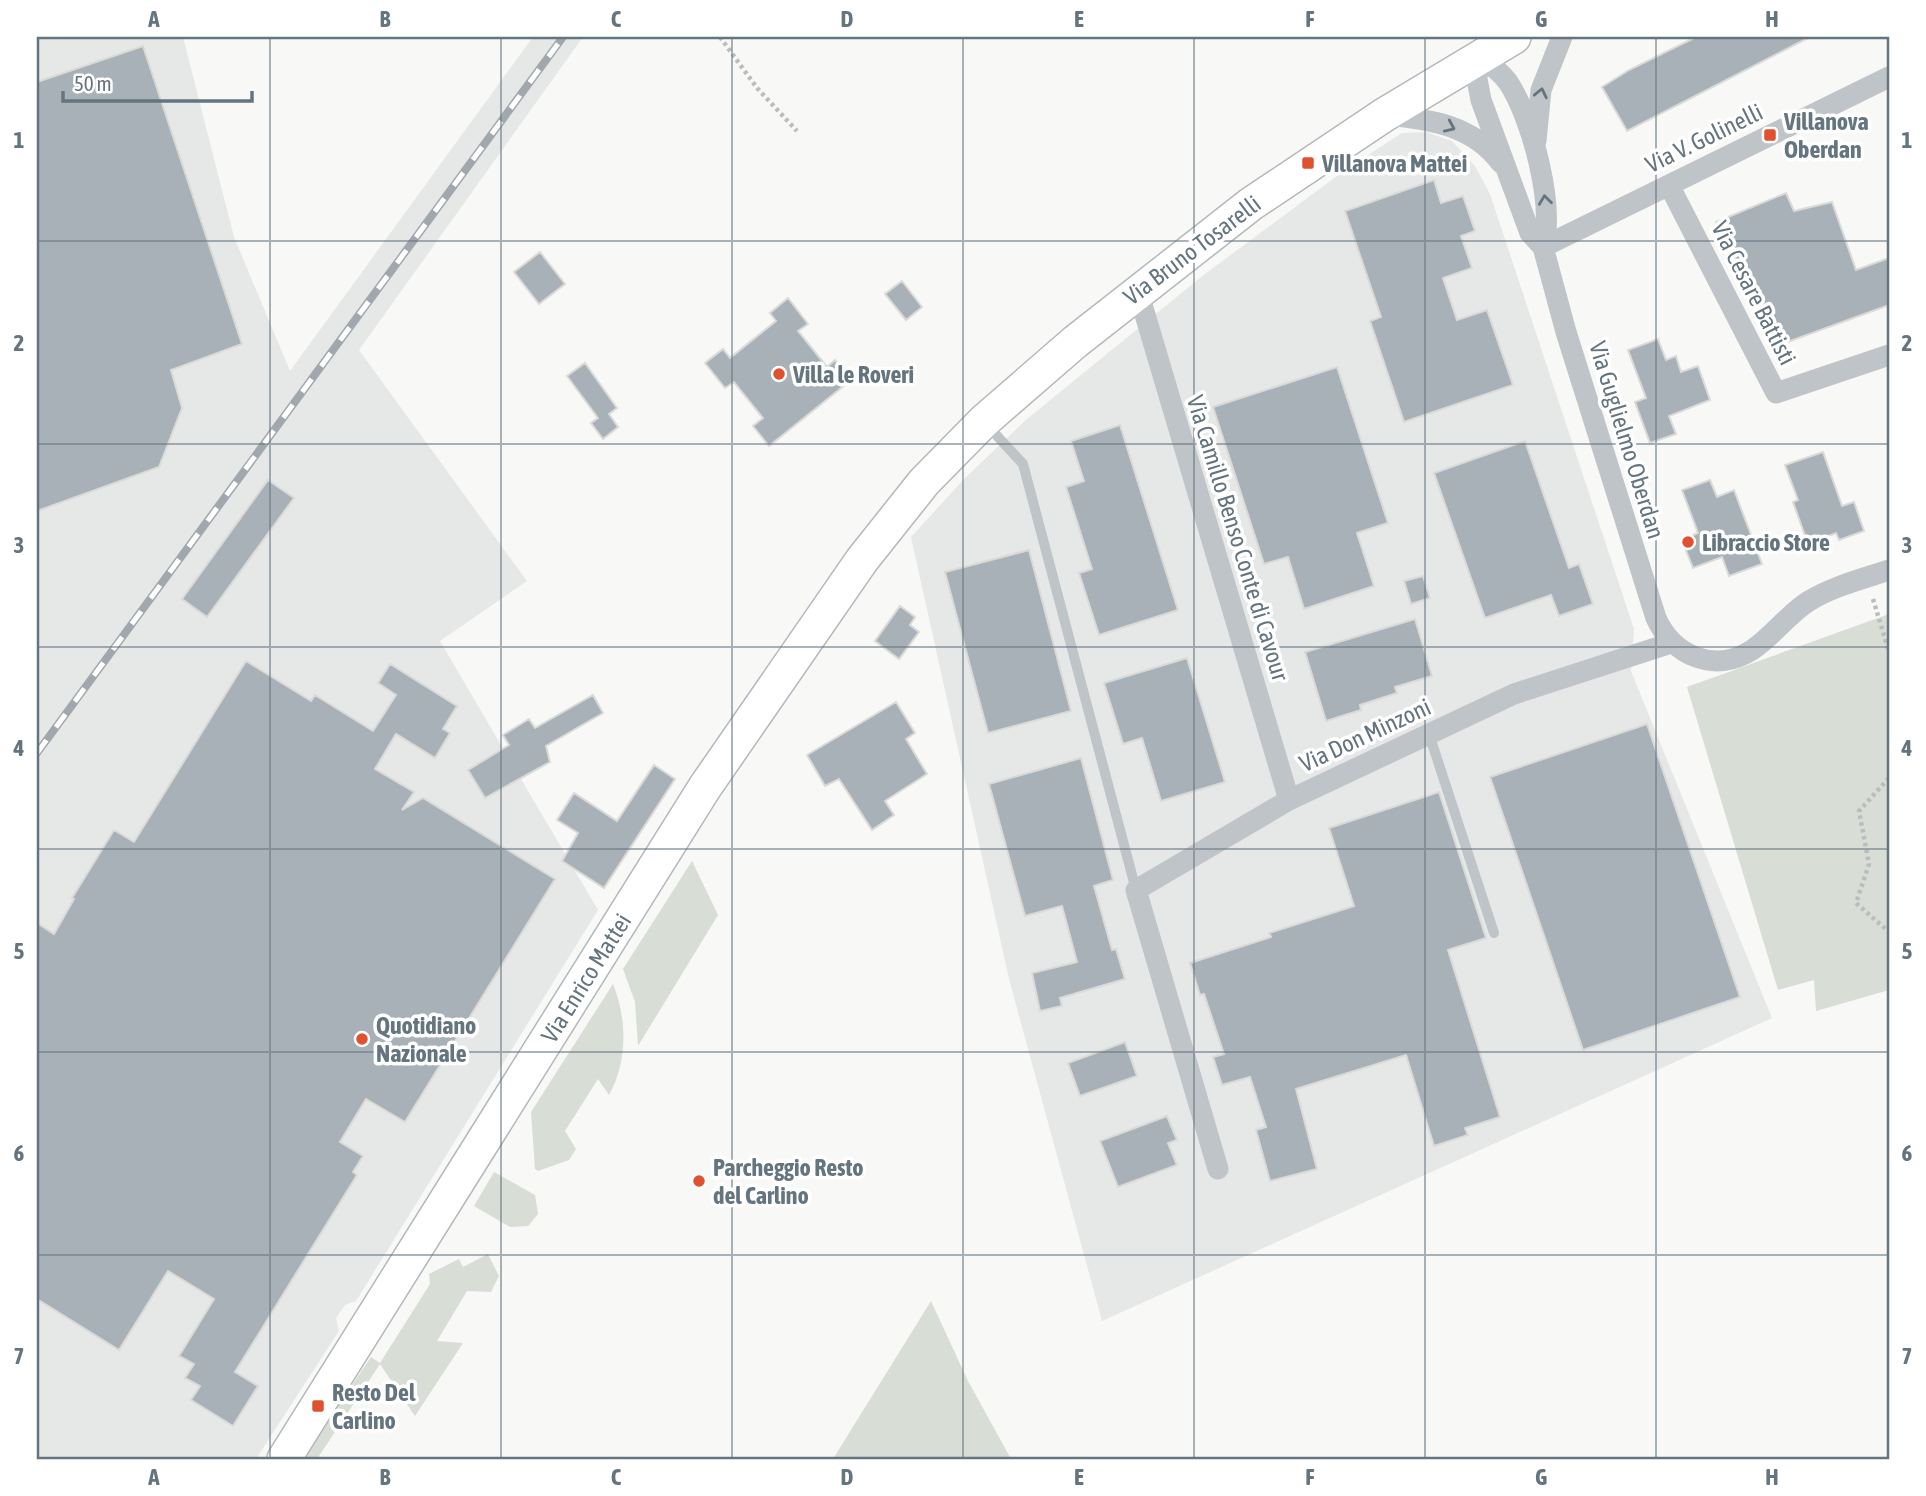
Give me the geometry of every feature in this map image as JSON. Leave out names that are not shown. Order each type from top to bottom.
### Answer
[{"type":"main road","name":"Via Bruno Tosarelli","points":[[904,506],[984,421],[1138,291],[1270,191],[1384,115],[1514,37]]},
{"type":"main road","name":"Via Enrico Mattei","points":[[284,1459],[705,788],[833,600],[904,506]]},
{"type":"street","name":"Via Guglielmo Oberdan","points":[[1535,153],[1541,90],[1562,37]]},
{"type":"street","name":"Via Guglielmo Oberdan","points":[[1543,247],[1548,230],[1535,153],[1518,100],[1495,68],[1479,57],[1477,79],[1480,100],[1530,233],[1543,247],[1566,332],[1656,618],[1671,643]]},
{"type":"street","name":"Via V. Golinelli","points":[[1543,247],[1889,77]]},
{"type":"street","name":"Via Guglielmo Oberdan","points":[[1384,115],[1425,119],[1457,129],[1478,141],[1505,168]]},
{"type":"street","name":"Via Cesare Battisti","points":[[1669,185],[1776,393],[1889,355]]},
{"type":"street","name":"Via Camillo Benso Conte di Cavour","points":[[1138,291],[1289,800]]},
{"type":"street","points":[[1671,643],[1684,653],[1700,659],[1725,660],[1752,650],[1809,601],[1889,570]]},
{"type":"street","name":"Via Don Minzoni","points":[[1136,891],[1289,800],[1514,694],[1671,643]]},
{"type":"street","points":[[1136,891],[1218,1169]]},
{"type":"lane","points":[[984,421],[1023,464],[1136,891]]},
{"type":"lane","points":[[1429,734],[1494,933]]},
{"type":"path","points":[[720,37],[757,88],[797,131]]},
{"type":"path","points":[[1867,578],[1889,652]]},
{"type":"path","points":[[1889,778],[1860,811],[1869,864],[1856,904],[1889,932]]},
{"type":"shaded area","points":[[37,37],[183,37],[234,237],[290,371],[533,37],[583,37],[359,350],[527,581],[440,641],[598,910],[356,1301],[345,1305],[336,1318],[339,1331],[256,1459],[37,1459]]},
{"type":"shaded area","points":[[1426,132],[1452,141],[1475,166],[1490,194],[1634,629],[1631,671],[1772,1018],[1102,1321],[1009,979],[911,537],[965,478],[1027,419],[1201,277],[1345,170],[1402,133]]},
{"type":"shaded area","points":[[1889,614],[1889,990],[1816,1011],[1814,980],[1778,990],[1687,687]]},
{"type":"shaded area","points":[[692,861],[718,915],[638,1046],[635,1002],[623,969]]},
{"type":"shaded area","points":[[613,984],[623,1026],[620,1068],[615,1082],[609,1095],[598,1079],[565,1131],[576,1149],[569,1160],[538,1171],[535,1169],[531,1112]]},
{"type":"shaded area","points":[[494,1172],[535,1195],[538,1214],[528,1226],[510,1227],[474,1206]]},
{"type":"shaded area","points":[[488,1254],[499,1276],[491,1292],[467,1291],[437,1341],[463,1343],[415,1416],[380,1364],[317,1459],[302,1459],[371,1357],[380,1363],[430,1284],[429,1274],[459,1259],[463,1267]]},
{"type":"shaded area","points":[[931,1301],[968,1381],[1011,1459],[833,1459]]},
{"type":"building","points":[[1696,37],[1810,37],[1627,131],[1602,87],[1629,70]]},
{"type":"building","points":[[143,46],[242,344],[171,370],[182,408],[159,467],[37,511],[37,82]]},
{"type":"building","points":[[1434,180],[1441,203],[1463,196],[1475,231],[1461,236],[1472,268],[1443,278],[1457,320],[1487,310],[1513,385],[1404,422],[1370,321],[1381,317],[1345,211]]},
{"type":"building","points":[[1786,193],[1794,211],[1832,202],[1856,270],[1889,258],[1889,305],[1782,344],[1716,222]]},
{"type":"building","points":[[540,252],[565,284],[539,304],[514,272]]},
{"type":"building","points":[[902,281],[922,307],[906,320],[885,294]]},
{"type":"building","name":"Villa le Roveri","points":[[788,298],[808,324],[798,331],[827,367],[835,360],[851,380],[769,446],[753,426],[763,418],[734,382],[725,388],[705,363],[723,349],[730,358],[776,321],[770,313]]},
{"type":"building","points":[[1658,339],[1666,360],[1676,356],[1681,372],[1698,366],[1710,400],[1669,416],[1676,434],[1650,443],[1635,402],[1646,398],[1628,350]]},
{"type":"building","points":[[585,363],[617,408],[609,414],[618,427],[603,439],[591,423],[598,418],[567,376]]},
{"type":"building","points":[[1337,367],[1388,523],[1357,533],[1374,586],[1304,609],[1288,557],[1264,564],[1213,407]]},
{"type":"building","points":[[1120,425],[1178,610],[1099,635],[1079,573],[1092,569],[1066,487],[1084,481],[1071,441]]},
{"type":"building","points":[[1525,441],[1569,568],[1579,564],[1593,604],[1559,616],[1551,595],[1485,618],[1434,473]]},
{"type":"building","points":[[1823,452],[1842,506],[1854,502],[1864,531],[1839,540],[1836,533],[1808,544],[1793,502],[1798,500],[1785,465]]},
{"type":"building","points":[[268,480],[294,498],[207,617],[182,599]]},
{"type":"building","points":[[1710,480],[1717,497],[1734,490],[1762,564],[1729,576],[1722,557],[1693,568],[1682,540],[1698,533],[1682,490]]},
{"type":"building","points":[[1029,550],[1071,711],[988,733],[945,572]]},
{"type":"building","points":[[1423,576],[1430,598],[1411,604],[1404,581]]},
{"type":"building","points":[[900,606],[915,617],[910,625],[919,632],[899,659],[875,641]]},
{"type":"building","points":[[1415,619],[1432,676],[1395,687],[1397,693],[1360,705],[1361,710],[1326,721],[1305,652]]},
{"type":"building","points":[[1187,658],[1225,782],[1161,801],[1142,738],[1123,744],[1104,683]]},
{"type":"building","name":"Quotidiano Nazionale","points":[[246,661],[311,701],[315,695],[373,731],[396,695],[378,683],[390,664],[457,706],[443,729],[450,733],[435,758],[396,734],[375,769],[414,792],[402,810],[423,798],[555,879],[405,1122],[366,1099],[340,1142],[363,1156],[353,1172],[357,1175],[235,1372],[258,1386],[233,1426],[191,1400],[200,1386],[185,1378],[194,1364],[179,1356],[214,1299],[168,1271],[119,1350],[37,1299],[37,923],[54,934],[74,899],[72,898],[114,830],[134,842]]},
{"type":"building","points":[[593,695],[603,713],[546,746],[550,762],[485,798],[468,770],[509,745],[503,735],[529,719],[535,728]]},
{"type":"building","points":[[896,702],[915,733],[906,739],[927,774],[885,801],[894,815],[872,830],[839,779],[825,786],[807,755]]},
{"type":"building","points":[[1647,724],[1740,997],[1583,1050],[1490,777]]},
{"type":"building","points":[[1081,758],[1113,880],[1094,886],[1112,950],[1116,949],[1125,979],[1060,998],[1062,1006],[1040,1011],[1032,973],[1077,962],[1062,906],[1025,916],[989,784]]},
{"type":"building","points":[[654,765],[675,779],[604,888],[562,861],[578,833],[557,820],[574,793],[617,821]]},
{"type":"building","points":[[1439,792],[1486,938],[1448,950],[1500,1117],[1465,1128],[1468,1135],[1434,1146],[1406,1055],[1296,1089],[1317,1169],[1270,1181],[1256,1130],[1266,1127],[1250,1077],[1222,1085],[1213,1057],[1224,1054],[1204,994],[1200,995],[1190,963],[1271,937],[1269,933],[1354,906],[1329,828]]},
{"type":"building","points":[[1125,1042],[1137,1076],[1080,1096],[1068,1063]]},
{"type":"building","points":[[1167,1116],[1177,1140],[1168,1143],[1177,1165],[1118,1187],[1100,1141]]},
{"type":"railway","points":[[37,753],[563,37]]},
{"type":"place","name":"Villanova Oberdan","points":[[1770,135]]},
{"type":"place","name":"Villanova Mattei","points":[[1308,163]]},
{"type":"place","name":"Villa le Roveri","points":[[779,374]]},
{"type":"place","name":"Libraccio Store","points":[[1688,542]]},
{"type":"place","name":"Quotidiano Nazionale","points":[[362,1039]]},
{"type":"place","name":"Parcheggio Resto del Carlino","points":[[699,1181]]},
{"type":"place","name":"Resto Del Carlino","points":[[318,1406]]}]
